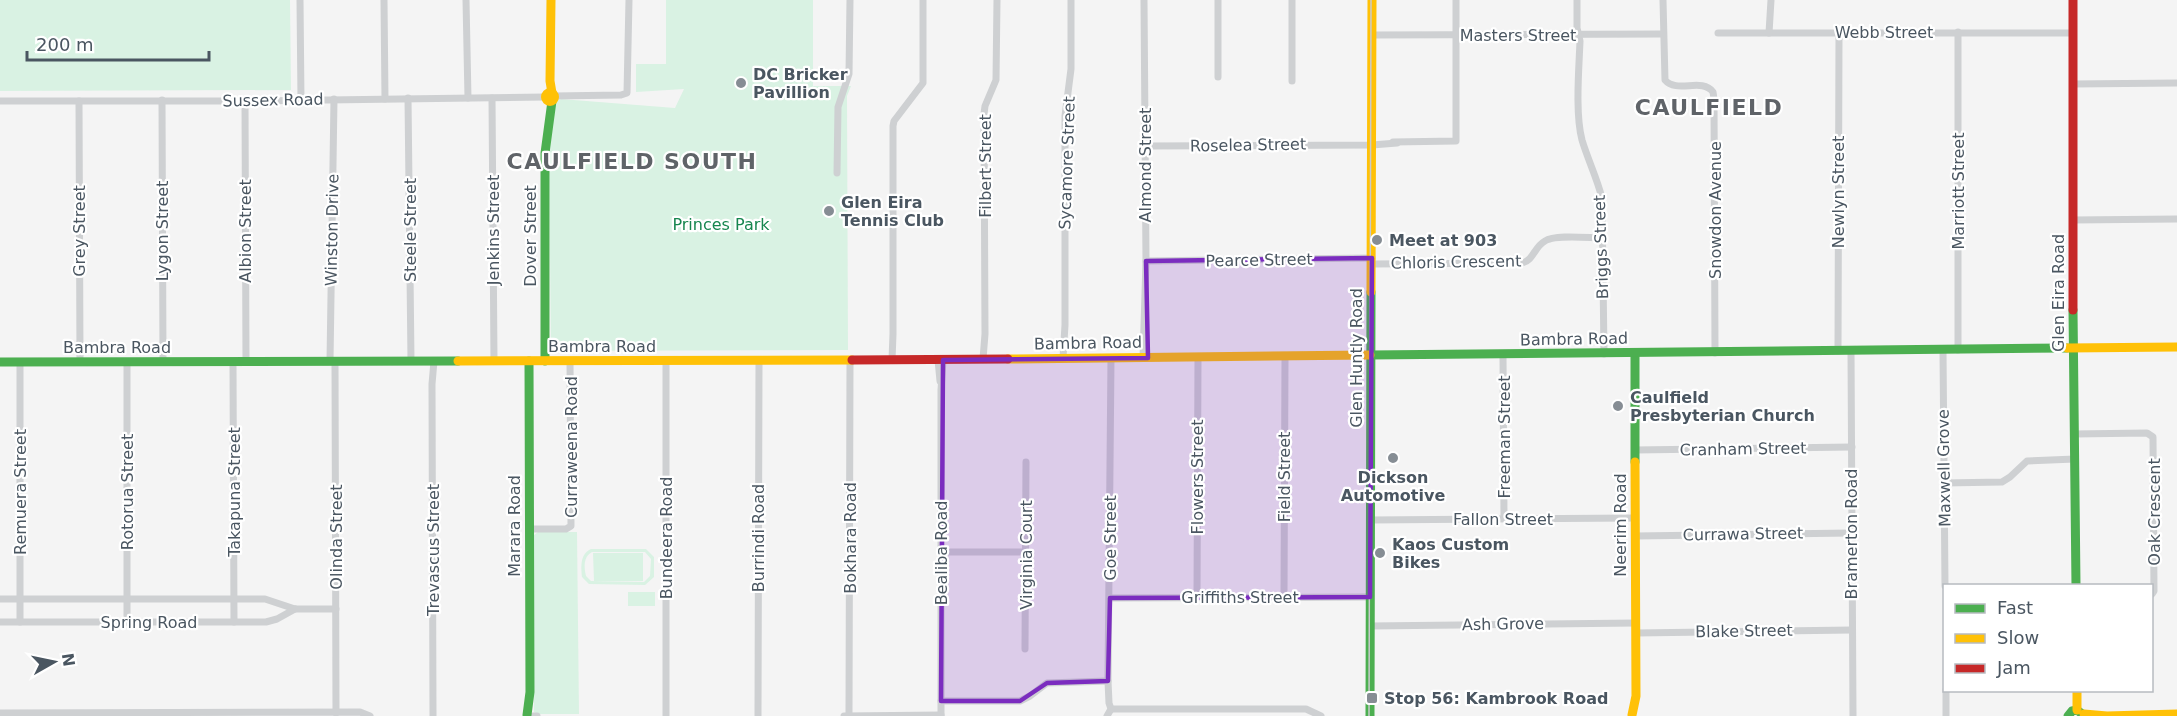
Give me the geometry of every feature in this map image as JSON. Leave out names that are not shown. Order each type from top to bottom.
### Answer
[{"type":"street","points":[[300,0],[301,100]]},
{"type":"street","points":[[384,0],[386,99]]},
{"type":"street","points":[[466,0],[468,98]]},
{"type":"street","name":"Dover Street","points":[[545,361],[545,161],[550,97],[551,0]]},
{"type":"street","name":"Sussex Road","points":[[0,101],[530,98],[627,94],[629,86],[628,0]]},
{"type":"street","points":[[837,173],[838,107],[849,74],[850,0]]},
{"type":"street","points":[[894,360],[893,126],[894,121],[923,83],[923,0]]},
{"type":"street","name":"Filbert Street","points":[[985,359],[984,109],[996,80],[997,0]]},
{"type":"street","name":"Sycamore Street","points":[[1065,358],[1065,116],[1071,69],[1071,0]]},
{"type":"street","name":"Almond Street","points":[[1144,0],[1146,358]]},
{"type":"street","points":[[1218,0],[1218,77]]},
{"type":"street","points":[[1292,0],[1292,81]]},
{"type":"street","name":"Glen Huntly Road","points":[[1370,716],[1372,0]]},
{"type":"street","points":[[1456,0],[1456,35]]},
{"type":"street","name":"Briggs Street","points":[[1577,0],[1582,139],[1598,180],[1602,198],[1604,354]]},
{"type":"street","name":"Snowdon Avenue","points":[[1663,0],[1664,75],[1668,84],[1706,86],[1713,92],[1715,352]]},
{"type":"street","points":[[1771,0],[1771,33]]},
{"type":"street","name":"Glen Eira Road","points":[[2073,0],[2076,584]]},
{"type":"street","name":"Webb Street","points":[[1718,33],[2073,31]]},
{"type":"street","name":"Marriott Street","points":[[1958,32],[1958,350]]},
{"type":"street","name":"Newlyn Street","points":[[1838,351],[1839,33]]},
{"type":"street","name":"Masters Street","points":[[1372,35],[1663,34]]},
{"type":"street","name":"Roselea Street","points":[[1145,146],[1456,141],[1456,35]]},
{"type":"street","points":[[2073,84],[2177,83]]},
{"type":"street","name":"Jenkins Street","points":[[492,98],[494,361]]},
{"type":"street","name":"Winston Drive","points":[[333,361],[334,99]]},
{"type":"street","name":"Steele Street","points":[[408,99],[411,361]]},
{"type":"street","name":"Grey Street","points":[[79,100],[80,362]]},
{"type":"street","name":"Lygon Street","points":[[162,100],[163,362]]},
{"type":"street","name":"Albion Street","points":[[245,101],[246,362]]},
{"type":"street","points":[[2073,220],[2177,219]]},
{"type":"street","name":"Chloris Crescent","points":[[1372,261],[1522,264],[1532,258],[1540,245],[1548,239],[1602,238]]},
{"type":"street","name":"Pearce Street","points":[[1146,261],[1372,261]]},
{"type":"street","name":"Bambra Road","points":[[0,362],[941,360],[2177,347]]},
{"type":"street","name":"Maxwell Grove","points":[[1943,350],[1945,584]]},
{"type":"street","name":"Bramerton Road","points":[[1851,351],[1853,716]]},
{"type":"street","name":"Neerim Road","points":[[1632,716],[1636,696],[1635,354]]},
{"type":"street","name":"Freeman Street","points":[[1503,355],[1504,518]]},
{"type":"street","name":"Flowers Street","points":[[1197,597],[1198,357]]},
{"type":"street","name":"Field Street","points":[[1284,597],[1285,357]]},
{"type":"street","name":"Goe Street","points":[[1109,712],[1111,358]]},
{"type":"street","name":"Bundeera Road","points":[[666,360],[666,716]]},
{"type":"street","name":"Burrindi Road","points":[[758,716],[759,360]]},
{"type":"street","name":"Bokhara Road","points":[[849,716],[850,360]]},
{"type":"street","name":"Bealiba Road","points":[[941,360],[941,716]]},
{"type":"street","name":"Olinda Street","points":[[333,361],[336,713]]},
{"type":"street","name":"Trevascus Street","points":[[432,361],[433,716]]},
{"type":"street","name":"Marara Road","points":[[529,361],[530,716]]},
{"type":"street","name":"Curraweena Road","points":[[529,529],[566,529],[571,526],[570,361]]},
{"type":"street","name":"Remuera Street","points":[[20,362],[20,622]]},
{"type":"street","name":"Rotorua Street","points":[[127,362],[127,622]]},
{"type":"street","name":"Takapuna Street","points":[[234,362],[234,622]]},
{"type":"street","name":"Oak Crescent","points":[[2074,434],[2147,433],[2153,437],[2153,592]]},
{"type":"street","name":"Cranham Street","points":[[1635,450],[1852,447]]},
{"type":"street","points":[[1944,483],[1998,483],[2010,477],[2027,461],[2075,459]]},
{"type":"street","name":"Virginia Court","points":[[1025,649],[1026,462]]},
{"type":"street","name":"Fallon Street","points":[[1371,520],[1635,518]]},
{"type":"street","name":"Currawa Street","points":[[1635,536],[1851,533]]},
{"type":"street","points":[[941,552],[1026,552]]},
{"type":"street","name":"Griffiths Street","points":[[1110,598],[1370,597]]},
{"type":"street","name":"Spring Road","points":[[0,599],[270,599],[295,609],[336,609]]},
{"type":"street","name":"Spring Road","points":[[0,622],[272,621],[295,609]]},
{"type":"street","name":"Ash Grove","points":[[1370,626],[1636,622]]},
{"type":"street","name":"Blake Street","points":[[1636,633],[1852,630]]},
{"type":"street","points":[[941,701],[1020,701],[1047,683],[1108,681]]},
{"type":"street","points":[[1946,692],[1946,716]]},
{"type":"street","points":[[2077,692],[2082,713]]},
{"type":"street","name":"Neerim Road","points":[[1636,696],[1641,716]]},
{"type":"street","points":[[1109,712],[1306,709],[1321,716]]},
{"type":"street","points":[[2068,716],[2072,711],[2106,716],[2177,714]]},
{"type":"street","points":[[0,713],[358,714],[363,712],[370,716]]},
{"type":"street","points":[[844,716],[941,716]]},
{"type":"street","points":[[1632,716],[1641,716]]},
{"type":"highlighted area","points":[[1372,258],[1370,597],[1110,598],[1108,681],[1047,683],[1020,701],[941,701],[943,360],[1148,358],[1146,261]]},
{"type":"green space","points":[[0,0],[290,0],[291,90],[0,91]]},
{"type":"green space","name":"Princes Park","points":[[666,0],[813,0],[813,86],[851,86],[847,96],[848,350],[551,351],[549,153],[555,102],[561,99],[675,108],[684,89],[636,92],[636,64],[666,64]]},
{"type":"green space","points":[[538,532],[577,532],[579,714],[538,714],[534,712],[533,536]]},
{"type":"green space","points":[[591,549],[646,549],[654,557],[654,577],[645,585],[589,584],[582,577],[581,569],[583,557]],"holes":[[[592,552],[645,552],[651,559],[650,576],[644,582],[591,581],[586,576],[586,559]]]},
{"type":"green space","points":[[593,553],[643,553],[643,581],[594,581]]},
{"type":"green space","points":[[628,592],[655,592],[655,606],[628,606]]},
{"type":"tram line","points":[[1369,716],[1371,0]]},
{"type":"traffic: fast","points":[[545,361],[545,153],[552,101]]},
{"type":"traffic: fast","points":[[1370,716],[1371,292]]},
{"type":"traffic: fast","points":[[2073,310],[2076,584]]},
{"type":"traffic: fast","points":[[1370,355],[2067,348]]},
{"type":"traffic: fast","points":[[1635,354],[1635,462]]},
{"type":"traffic: fast","points":[[0,362],[458,361]]},
{"type":"traffic: fast","points":[[527,715],[530,692],[529,361]]},
{"type":"traffic: fast","points":[[2068,716],[2072,711],[2077,710],[2085,716]]},
{"type":"traffic: slow","points":[[551,0],[550,81],[552,93]]},
{"type":"traffic: slow","points":[[1371,292],[1372,0]]},
{"type":"traffic: slow","points":[[550,93],[554,97],[550,101],[546,97],[550,93]]},
{"type":"traffic: slow","points":[[2067,348],[2177,347]]},
{"type":"traffic: slow","points":[[1008,359],[1370,355]]},
{"type":"traffic: slow","points":[[458,361],[852,360]]},
{"type":"traffic: slow","points":[[1632,715],[1636,696],[1635,462]]},
{"type":"traffic: slow","points":[[2077,692],[2077,710]]},
{"type":"traffic: slow","points":[[2084,714],[2107,716],[2177,714]]},
{"type":"traffic: jam","points":[[2073,0],[2073,310]]},
{"type":"traffic: jam","points":[[852,360],[1008,359]]},
{"type":"place","name":"DC Bricker Pavillion","points":[[741,83]]},
{"type":"place","name":"Glen Eira Tennis Club","points":[[829,211]]},
{"type":"place","name":"Meet at 903","points":[[1377,240]]},
{"type":"place","name":"Caulfield Presbyterian Church","points":[[1618,406]]},
{"type":"place","name":"Dickson Automotive","points":[[1393,458]]},
{"type":"place","name":"Kaos Custom Bikes","points":[[1380,553]]},
{"type":"place","name":"Stop 56: Kambrook Road","points":[[1372,698]]},
{"type":"district","name":"CAULFIELD","points":[[1709,107]]},
{"type":"district","name":"CAULFIELD SOUTH","points":[[632,161]]}]
